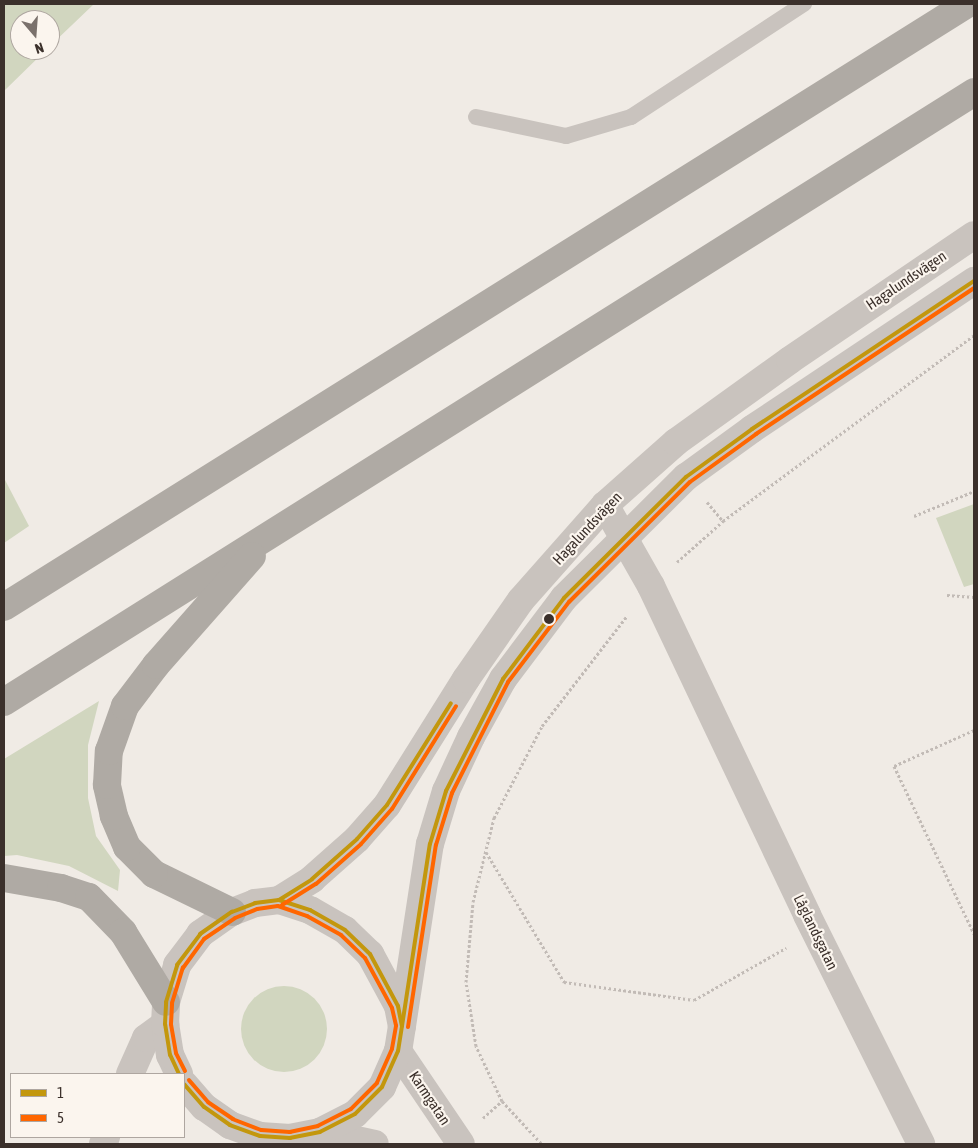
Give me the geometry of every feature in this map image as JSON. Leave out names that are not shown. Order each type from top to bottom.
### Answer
[{"type":"highway","points":[[4,607],[967,4]]},
{"type":"highway","points":[[4,702],[974,92]]},
{"type":"highway","points":[[232,912],[154,874],[127,847],[114,816],[107,785],[109,751],[125,706],[151,672],[272,534]]},
{"type":"highway","points":[[4,878],[61,888],[89,897],[123,932],[165,1013]]},
{"type":"street","name":"Hagalundsvägen","points":[[179,1073],[170,1055],[165,1013],[177,965],[200,934],[232,912],[279,900],[312,879],[357,839],[387,805],[466,679],[521,600],[604,506],[699,426],[790,360],[974,235]]},
{"type":"street","name":"Hagalundsvägen","points":[[185,1085],[204,1107],[254,1140],[290,1138],[320,1132],[355,1114],[382,1086],[400,1038],[430,844],[446,791],[471,737],[503,679],[564,598],[686,477],[744,434],[974,282]]},
{"type":"street","name":"Låglandsgatan","points":[[604,506],[624,537],[650,586],[816,931],[922,1144]]},
{"type":"street","points":[[279,900],[310,910],[344,930],[370,954],[390,988],[400,1038]]},
{"type":"street","points":[[130,1073],[146,1038],[165,1013]]},
{"type":"street","name":"Karmgatan","points":[[400,1038],[460,1142]]},
{"type":"street","points":[[320,1132],[376,1144]]},
{"type":"lane","points":[[476,117],[566,136],[631,117],[804,4]]},
{"type":"path","points":[[542,1144],[502,1101],[476,1046],[466,982],[473,902],[494,818],[542,726],[650,586],[723,521],[974,334]]},
{"type":"path","points":[[914,516],[974,491]]},
{"type":"path","points":[[946,595],[974,597]]},
{"type":"path","points":[[974,730],[894,766],[974,934]]},
{"type":"path","points":[[486,851],[564,982],[694,1000],[816,931]]},
{"type":"path","points":[[460,1142],[502,1101]]},
{"type":"green space","points":[[4,4],[94,4],[60,36],[60,10],[10,10],[10,60],[36,60],[4,91]]},
{"type":"green space","points":[[4,478],[29,526],[4,543]]},
{"type":"green space","points":[[974,504],[974,584],[964,587],[936,518]]},
{"type":"green space","points":[[99,701],[88,745],[88,798],[96,836],[120,870],[118,891],[69,866],[17,855],[4,856],[4,759]]},
{"type":"green space","points":[[284,986],[301,989],[315,998],[324,1012],[327,1029],[324,1046],[315,1060],[301,1069],[284,1072],[267,1069],[253,1060],[244,1046],[241,1029],[244,1012],[253,998],[267,989]]},
{"type":"transit line","name":"1","points":[[402,1026],[430,844],[446,791],[503,679],[564,598],[686,477],[752,429],[974,281]]},
{"type":"transit line","name":"5","points":[[408,1027],[436,845],[452,793],[508,682],[569,602],[690,482],[756,434],[974,288]]},
{"type":"transit line","name":"1","points":[[279,900],[312,879],[357,839],[387,805],[451,703]]},
{"type":"transit line","name":"5","points":[[282,905],[316,884],[361,844],[392,809],[456,706]]},
{"type":"transit line","name":"1","points":[[179,1073],[170,1055],[165,1024],[166,1002],[177,965],[200,934],[232,912],[255,903],[279,900],[310,910],[345,930],[370,954],[398,1006],[402,1026],[398,1051],[382,1087],[355,1114],[320,1132],[290,1138],[260,1136],[230,1125],[204,1107],[185,1085]]},
{"type":"transit line","name":"5","points":[[185,1071],[176,1053],[171,1024],[172,1003],[183,968],[204,939],[235,918],[257,909],[278,906],[307,916],[341,935],[365,958],[392,1008],[396,1026],[392,1049],[377,1083],[351,1109],[318,1126],[290,1132],[261,1130],[233,1119],[208,1102],[189,1080]]}]
